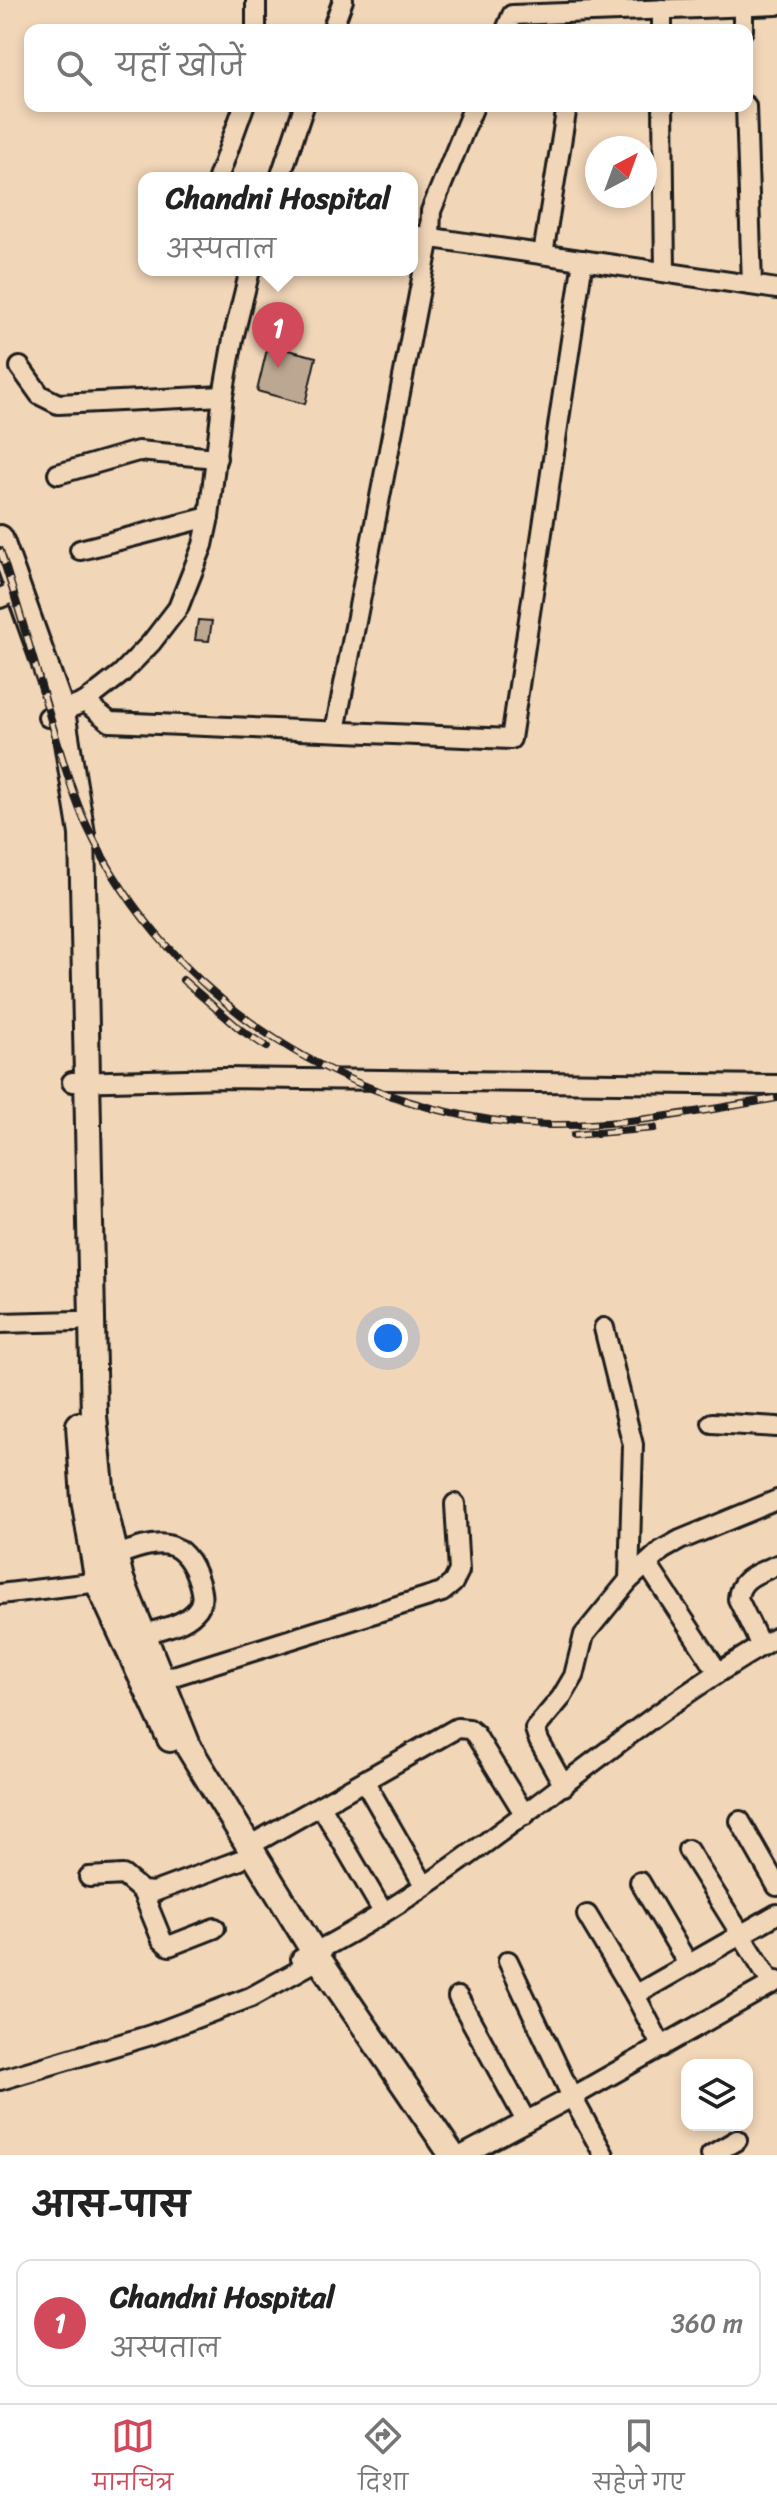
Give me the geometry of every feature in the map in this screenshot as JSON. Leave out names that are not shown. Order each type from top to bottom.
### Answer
[{"type":"main road","points":[[0,538],[55,714],[67,832],[79,1082],[84,1289],[102,1497],[111,1572],[144,1634],[153,1682]]},
{"type":"main road","points":[[2,590],[55,714]]},
{"type":"main road","points":[[84,1289],[77,1321],[84,1499],[178,1754],[245,1853],[434,2155]]},
{"type":"main road","points":[[310,1959],[452,2155]]},
{"type":"street","points":[[256,0],[256,24]]},
{"type":"street","points":[[334,24],[343,0]]},
{"type":"street","points":[[508,24],[512,15],[580,21],[717,3],[777,5]]},
{"type":"street","points":[[743,6],[743,24]]},
{"type":"street","points":[[662,9],[662,24]]},
{"type":"street","points":[[220,172],[242,112]]},
{"type":"street","points":[[282,172],[302,112]]},
{"type":"street","points":[[472,112],[421,236],[777,289]]},
{"type":"street","points":[[543,254],[566,112]]},
{"type":"street","points":[[663,112],[665,272]]},
{"type":"street","points":[[746,112],[752,285]]},
{"type":"street","points":[[85,702],[110,722],[511,739],[583,260]]},
{"type":"street","points":[[55,714],[85,702],[121,674],[151,643],[178,608],[203,545],[209,517],[223,396],[249,276]]},
{"type":"street","points":[[335,731],[414,276]]},
{"type":"street","points":[[20,367],[40,395],[58,404],[223,396]]},
{"type":"street","points":[[58,474],[138,451],[217,458]]},
{"type":"street","points":[[80,550],[209,517]]},
{"type":"street","points":[[79,1082],[224,1078],[777,1085]]},
{"type":"street","points":[[0,1323],[77,1321]]},
{"type":"street","points":[[604,1328],[633,1445],[629,1580]]},
{"type":"street","points":[[712,1423],[777,1427]]},
{"type":"street","points":[[564,1786],[535,1729],[561,1698],[574,1676],[584,1635],[629,1580],[662,1550],[777,1500]]},
{"type":"street","points":[[153,1682],[442,1592],[453,1583],[459,1571],[455,1504]]},
{"type":"street","points":[[0,1594],[111,1572],[144,1545],[173,1546],[185,1551],[193,1563],[202,1595],[197,1610],[186,1620],[144,1634]]},
{"type":"street","points":[[647,1564],[718,1672]]},
{"type":"street","points":[[0,2080],[151,2035],[251,1997],[424,1885],[525,1815],[718,1672],[769,1642],[738,1599],[738,1592],[744,1581],[777,1565]]},
{"type":"street","points":[[142,1891],[154,1892],[245,1853],[446,1733],[463,1728],[475,1734],[525,1815]]},
{"type":"street","points":[[365,1782],[424,1885]]},
{"type":"street","points":[[321,1806],[383,1912]]},
{"type":"street","points":[[740,1821],[777,1886]]},
{"type":"street","points":[[463,2155],[774,1983],[739,1935],[688,1850]]},
{"type":"street","points":[[89,1877],[123,1875],[142,1891],[165,1944],[173,1946],[215,1928]]},
{"type":"street","points":[[640,1882],[688,1964]]},
{"type":"street","points":[[635,1995],[777,1914]]},
{"type":"street","points":[[587,1915],[662,2047]]},
{"type":"street","points":[[508,1961],[572,2097],[604,2155]]},
{"type":"street","points":[[458,1997],[526,2121]]},
{"type":"street","points":[[711,2155],[737,2140]]},
{"type":"building","points":[[268,345],[316,357],[305,404],[257,391]]},
{"type":"building","points":[[198,620],[212,621],[209,641],[195,640]]},
{"type":"railway","points":[[0,550],[74,795],[87,826],[123,889],[167,947],[219,997],[277,1040],[340,1075],[407,1101],[478,1118],[578,1125],[664,1117],[777,1098]]},
{"type":"railway","points":[[183,980],[241,1030],[267,1047]]},
{"type":"railway","points":[[574,1135],[654,1128]]},
{"type":"place","name":"Chandni Hospital","points":[[278,368]]}]
